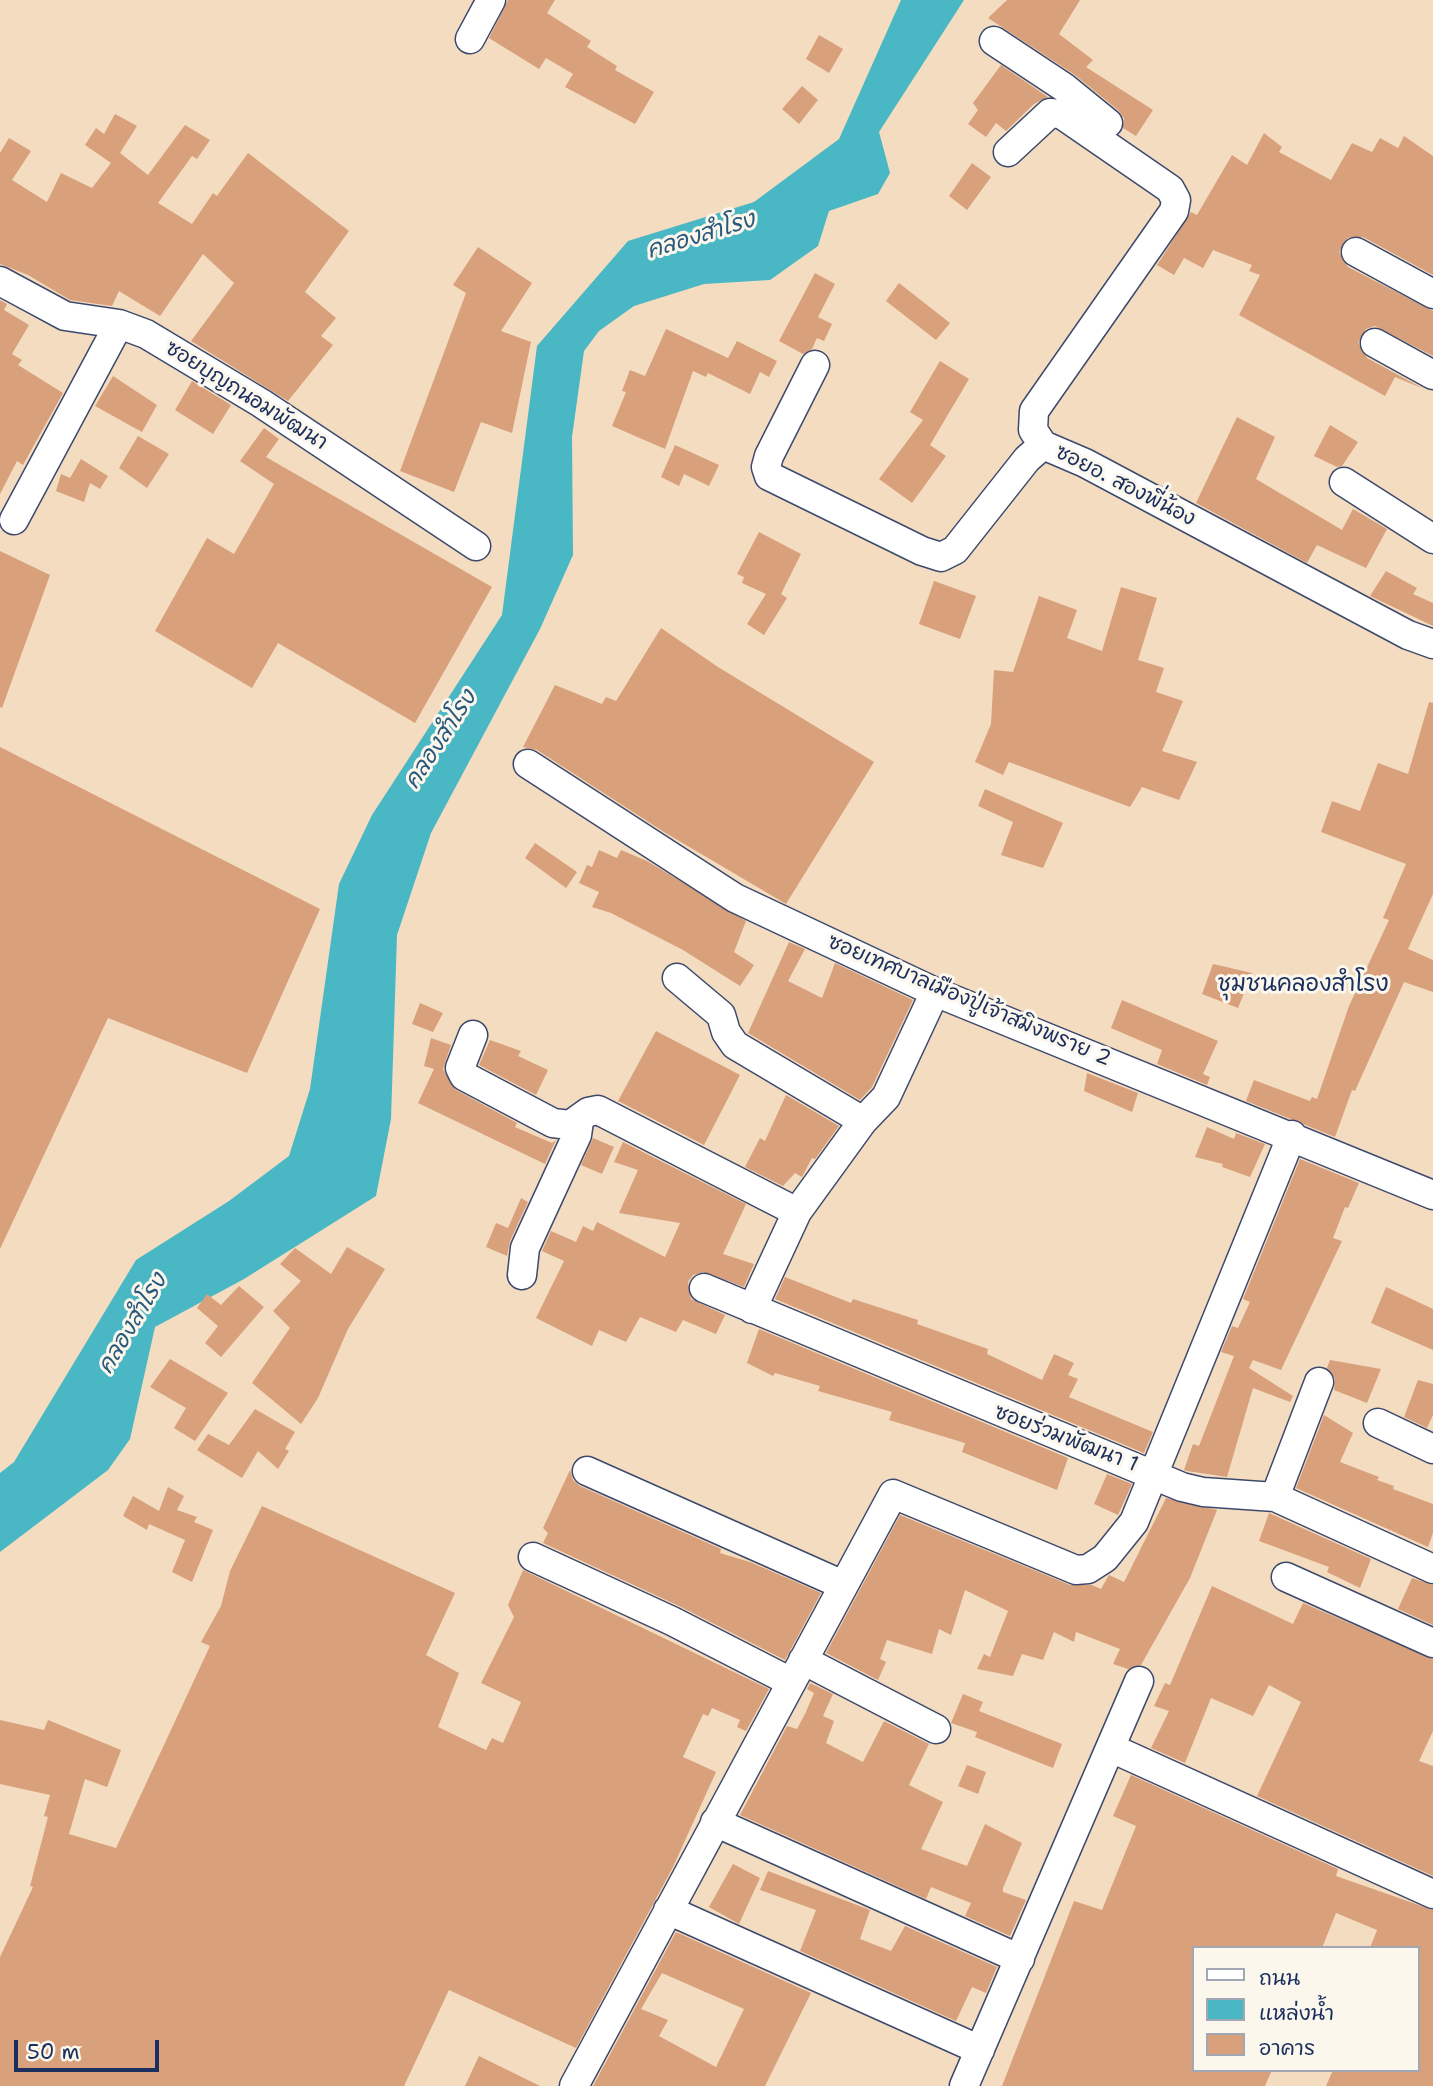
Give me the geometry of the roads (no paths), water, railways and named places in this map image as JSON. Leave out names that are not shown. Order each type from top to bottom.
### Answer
[{"type":"street","points":[[470,39],[491,0]]},
{"type":"street","points":[[994,41],[1065,88],[1152,157],[1166,171],[1176,200],[1174,211],[1034,411],[1033,430],[1043,445]]},
{"type":"street","points":[[1007,152],[1050,114],[1061,114],[1170,189]]},
{"type":"street","points":[[1356,252],[1433,294]]},
{"type":"street","name":"ซอยบุญถนอมพัฒนา","points":[[0,281],[65,316],[119,324],[146,334],[261,403],[476,546]]},
{"type":"street","points":[[14,520],[119,324]]},
{"type":"street","points":[[1375,343],[1433,375]]},
{"type":"street","name":"ซอยอ. สองพี่น้อง","points":[[815,365],[769,456],[766,467],[769,476],[922,551],[941,557],[955,550],[1027,459],[1043,445],[1086,463],[1408,635],[1433,644]]},
{"type":"street","points":[[1344,482],[1433,539]]},
{"type":"street","name":"ซอยเทศบาลเมืองปู่เจ้าสมิงพราย 2","points":[[528,764],[735,898],[935,992],[1292,1135],[1433,1195]]},
{"type":"street","points":[[677,978],[721,1015],[726,1032],[735,1045],[863,1121]]},
{"type":"street","points":[[752,1309],[797,1212],[863,1121],[886,1097],[935,992]]},
{"type":"street","points":[[473,1035],[460,1068],[464,1076],[553,1123],[570,1125],[588,1112],[598,1110],[797,1212]]},
{"type":"street","points":[[522,1275],[525,1248],[577,1135],[579,1121]]},
{"type":"street","points":[[574,2086],[893,1494],[1076,1570],[1088,1569],[1105,1558],[1134,1522],[1156,1474],[1292,1135]]},
{"type":"street","name":"ซอยร่วมพัฒนา 1","points":[[704,1288],[1182,1487],[1203,1492],[1275,1497],[1433,1569]]},
{"type":"street","points":[[1275,1497],[1319,1382]]},
{"type":"street","points":[[1378,1423],[1433,1449]]},
{"type":"street","points":[[587,1471],[843,1585]]},
{"type":"street","points":[[533,1557],[672,1621],[936,1729]]},
{"type":"street","points":[[1286,1577],[1433,1643]]},
{"type":"street","points":[[964,2086],[1020,1959],[1120,1751],[1139,1681]]},
{"type":"street","points":[[1120,1751],[1433,1894]]},
{"type":"street","points":[[715,1822],[1020,1959]]},
{"type":"street","points":[[668,1910],[980,2050]]},
{"type":"water","name":"คลองสำโรง","points":[[901,0],[964,0],[879,132],[890,173],[878,194],[829,211],[818,246],[770,280],[704,284],[634,306],[599,331],[584,351],[572,437],[573,555],[540,629],[431,833],[397,935],[391,1119],[376,1196],[244,1279],[155,1327],[130,1439],[108,1470],[0,1552],[0,1473],[14,1462],[136,1260],[229,1201],[289,1156],[310,1089],[339,884],[372,815],[502,615],[537,346],[628,241],[754,202],[839,139]]},
{"type":"district","name":"ชุมชนคลองสำโรง","points":[[1303,985]]}]
